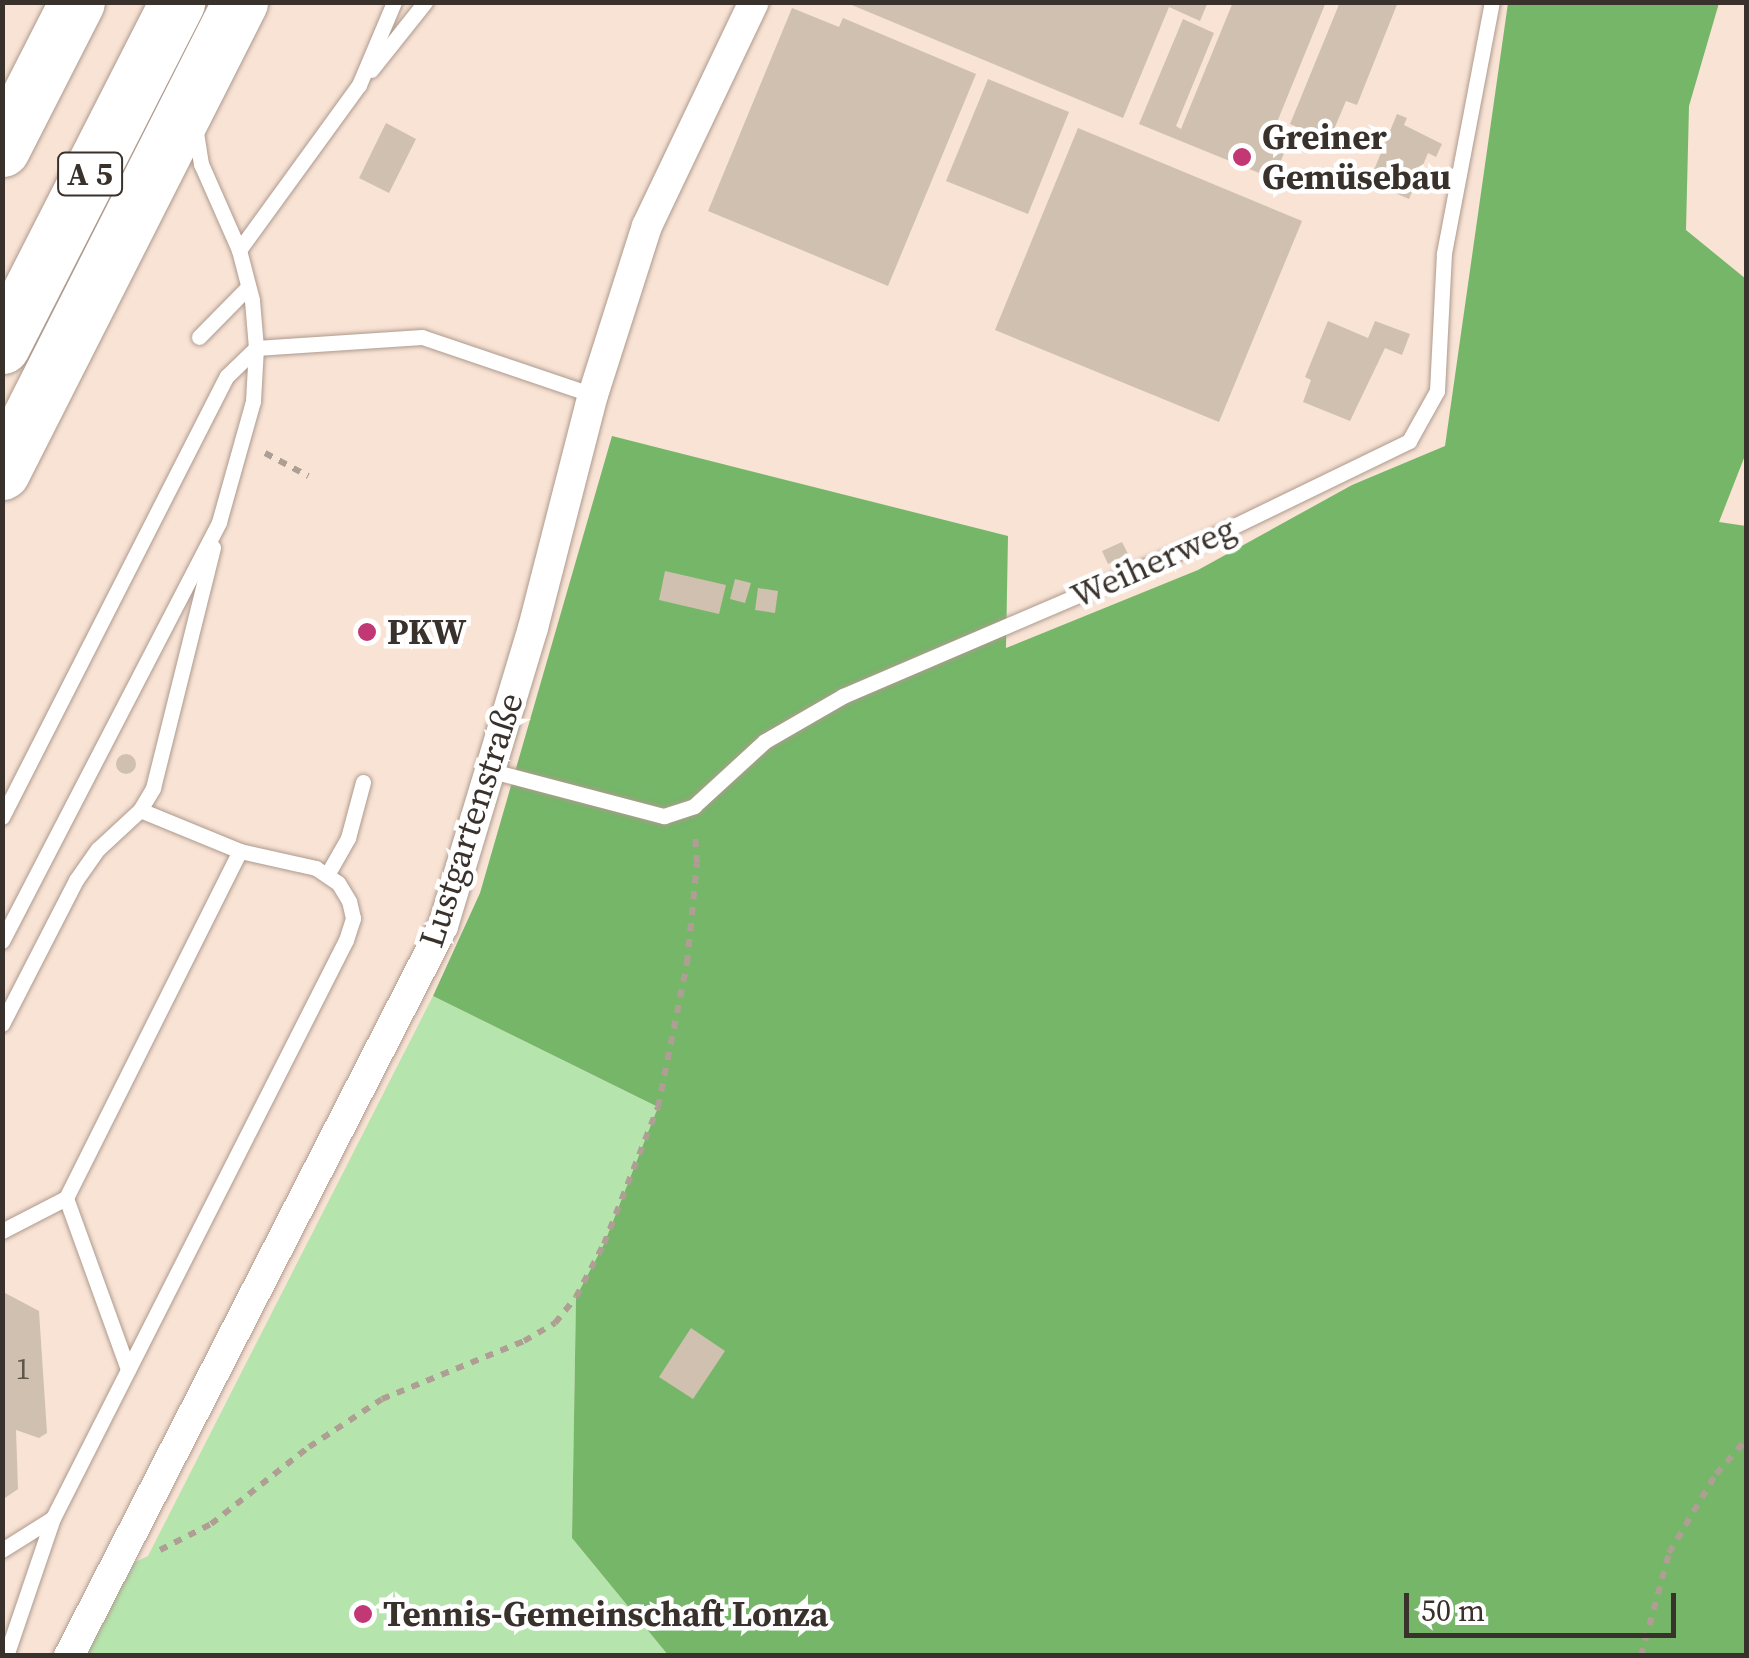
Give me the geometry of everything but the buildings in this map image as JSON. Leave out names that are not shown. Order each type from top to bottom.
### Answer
[{"type":"highway","name":"A 5","points":[[2,148],[77,2]]},
{"type":"highway","name":"A 5","points":[[2,346],[177,2]]},
{"type":"highway","points":[[2,472],[240,2]]},
{"type":"street","name":"Lustgartenstraße","points":[[69,1656],[443,926],[492,771],[592,394],[647,226],[754,2]]},
{"type":"lane","points":[[359,85],[394,2]]},
{"type":"lane","points":[[239,250],[425,2]]},
{"type":"lane","name":"Weiherweg","points":[[694,806],[764,741],[843,696],[1196,544],[1409,441],[1437,390],[1444,254],[1492,2]]},
{"type":"lane","points":[[2,1024],[76,880],[98,849],[140,810],[154,788],[253,401],[256,348],[248,287],[239,250],[201,164],[191,100]]},
{"type":"lane","points":[[199,337],[248,287]]},
{"type":"lane","points":[[2,817],[228,376],[256,348],[422,336],[592,394]]},
{"type":"lane","points":[[2,940],[219,522]]},
{"type":"lane","points":[[492,771],[664,816],[694,806]]},
{"type":"lane","points":[[328,874],[348,838],[363,782]]},
{"type":"lane","points":[[6,1656],[53,1518],[346,940],[352,918],[349,900],[328,874],[240,851],[140,810]]},
{"type":"lane","points":[[2,1230],[66,1198],[240,851]]},
{"type":"lane","points":[[66,1198],[128,1369]]},
{"type":"lane","points":[[2,1550],[53,1518]]},
{"type":"path","points":[[243,442],[308,476]]},
{"type":"path","points":[[112,1573],[212,1524],[309,1447],[382,1399],[524,1342],[555,1323],[576,1297],[604,1244],[658,1107],[687,963],[697,863],[694,806]]},
{"type":"path","points":[[1641,1656],[1669,1553],[1716,1474],[1746,1440]]},
{"type":"green space","points":[[1508,3],[1719,3],[1689,106],[1686,230],[1746,279],[1746,453],[1719,522],[1746,526],[1746,1655],[668,1655],[572,1538],[576,1297],[604,1244],[658,1107],[433,996],[480,893],[612,436],[1008,536],[1006,648],[1198,570],[1352,485],[1445,446]]},
{"type":"green space","points":[[433,996],[658,1107],[604,1244],[576,1297],[572,1538],[668,1655],[69,1656],[112,1573],[148,1556]]},
{"type":"place","name":"Greiner Gemüsebau","points":[[1242,157]]},
{"type":"place","name":"PKW","points":[[367,632]]},
{"type":"place","name":"Tennis-Gemeinschaft Lonza","points":[[363,1614]]}]
